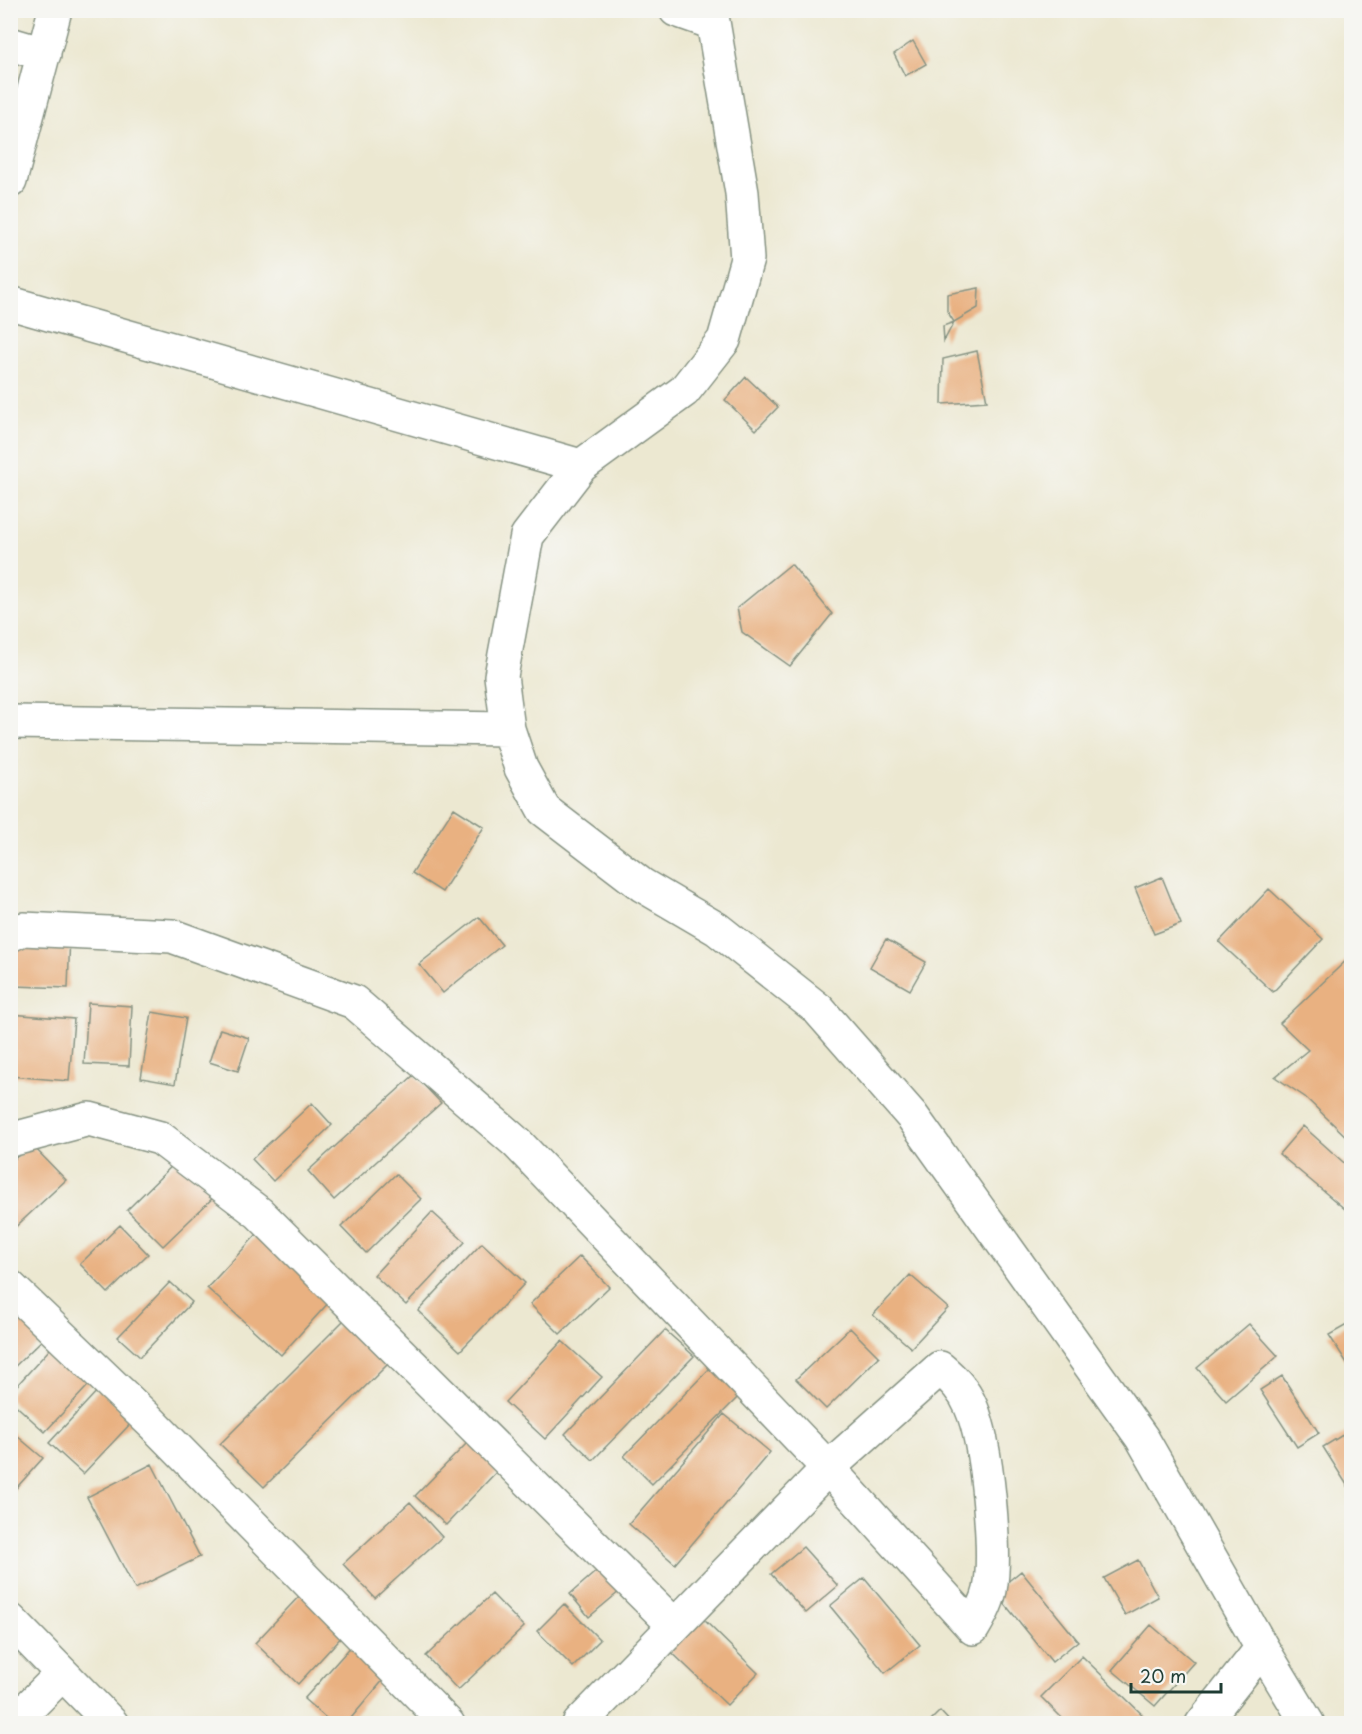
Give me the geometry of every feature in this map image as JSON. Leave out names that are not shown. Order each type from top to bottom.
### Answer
[{"type":"street","points":[[10,181],[55,10]]},
{"type":"street","points":[[676,10],[712,17],[741,193],[747,259],[724,340],[684,391],[581,466],[526,536],[501,676],[508,729],[521,768],[544,810],[642,885],[717,929],[809,1002],[912,1116],[1142,1438],[1308,1724]]},
{"type":"street","points":[[10,44],[44,54]]},
{"type":"street","points":[[10,303],[581,466]]},
{"type":"street","points":[[10,722],[508,729]]},
{"type":"street","points":[[10,934],[23,929],[172,936],[354,1002],[517,1143],[828,1468],[973,1628],[984,1609],[990,1590],[992,1535],[986,1469],[972,1408],[956,1381],[940,1368],[828,1468],[579,1724]]},
{"type":"street","points":[[10,1140],[89,1119],[160,1138],[260,1213],[674,1625]]},
{"type":"street","points":[[10,1287],[153,1424],[448,1724]]},
{"type":"street","points":[[10,1620],[112,1724]]},
{"type":"street","points":[[1202,1724],[1262,1648]]},
{"type":"street","points":[[12,1724],[62,1674]]},
{"type":"building","points":[[913,41],[926,64],[905,76],[894,54]]},
{"type":"building","points":[[979,288],[978,308],[954,322],[947,311],[947,294]]},
{"type":"building","points":[[954,322],[944,341],[943,326]]},
{"type":"building","points":[[977,351],[987,401],[942,404],[943,359]]},
{"type":"building","points":[[746,377],[778,407],[756,430],[725,400]]},
{"type":"building","points":[[791,564],[832,614],[790,666],[742,632],[737,608]]},
{"type":"building","points":[[454,808],[484,827],[442,892],[412,873]]},
{"type":"building","points":[[1162,877],[1181,924],[1154,934],[1135,888]]},
{"type":"building","points":[[1269,889],[1323,939],[1273,992],[1219,942]]},
{"type":"building","points":[[479,917],[502,945],[443,993],[419,964]]},
{"type":"building","points":[[16,932],[70,934],[68,988],[15,986]]},
{"type":"building","points":[[886,939],[926,962],[910,990],[870,967]]},
{"type":"building","points":[[1352,955],[1352,1142],[1305,1097],[1275,1077],[1308,1050],[1280,1023]]},
{"type":"building","points":[[88,1003],[132,1006],[129,1066],[84,1064]]},
{"type":"building","points":[[152,1012],[186,1018],[175,1084],[141,1078]]},
{"type":"building","points":[[10,1014],[74,1019],[69,1081],[10,1076]]},
{"type":"building","points":[[220,1029],[249,1038],[238,1071],[209,1062]]},
{"type":"building","points":[[414,1075],[441,1103],[334,1200],[308,1171]]},
{"type":"building","points":[[312,1103],[332,1125],[273,1181],[252,1159]]},
{"type":"building","points":[[1303,1126],[1352,1170],[1352,1215],[1279,1154]]},
{"type":"building","points":[[31,1144],[66,1180],[10,1232],[10,1163]]},
{"type":"building","points":[[182,1156],[218,1193],[163,1246],[127,1210]]},
{"type":"building","points":[[396,1174],[421,1199],[366,1253],[341,1227]]},
{"type":"building","points":[[432,1212],[465,1242],[406,1305],[374,1275]]},
{"type":"building","points":[[120,1225],[148,1254],[108,1293],[80,1264]]},
{"type":"building","points":[[258,1233],[331,1300],[281,1355],[207,1288]]},
{"type":"building","points":[[482,1243],[525,1283],[460,1351],[418,1311]]},
{"type":"building","points":[[580,1256],[609,1287],[560,1334],[530,1304]]},
{"type":"building","points":[[910,1275],[948,1308],[911,1348],[873,1315]]},
{"type":"building","points":[[170,1282],[192,1302],[140,1357],[118,1337]]},
{"type":"building","points":[[19,1311],[45,1337],[10,1371],[10,1319]]},
{"type":"building","points":[[344,1320],[388,1364],[264,1487],[220,1444]]},
{"type":"building","points":[[1352,1322],[1352,1371],[1329,1335]]},
{"type":"building","points":[[1249,1324],[1278,1356],[1226,1401],[1197,1368]]},
{"type":"building","points":[[850,1328],[879,1357],[826,1409],[796,1379]]},
{"type":"building","points":[[665,1330],[694,1356],[593,1460],[565,1434]]},
{"type":"building","points":[[59,1339],[99,1374],[45,1432],[10,1400],[10,1393]]},
{"type":"building","points":[[562,1341],[602,1377],[545,1439],[505,1402]]},
{"type":"building","points":[[712,1366],[741,1394],[652,1484],[624,1456]]},
{"type":"building","points":[[1282,1376],[1319,1433],[1297,1447],[1260,1390]]},
{"type":"building","points":[[99,1389],[133,1421],[83,1474],[49,1443]]},
{"type":"building","points":[[724,1414],[770,1452],[675,1564],[629,1524]]},
{"type":"building","points":[[10,1430],[43,1458],[10,1495]]},
{"type":"building","points":[[1349,1431],[1352,1434],[1352,1493],[1323,1447]]},
{"type":"building","points":[[470,1440],[500,1468],[446,1525],[415,1496]]},
{"type":"building","points":[[152,1464],[200,1557],[135,1589],[87,1497]]},
{"type":"building","points":[[410,1502],[442,1537],[375,1598],[343,1564]]},
{"type":"building","points":[[803,1547],[838,1586],[806,1613],[771,1574]]},
{"type":"building","points":[[1138,1560],[1158,1597],[1125,1615],[1104,1578]]},
{"type":"building","points":[[600,1568],[620,1591],[589,1617],[570,1594]]},
{"type":"building","points":[[1021,1571],[1078,1641],[1052,1662],[995,1592]]},
{"type":"building","points":[[864,1578],[920,1645],[885,1673],[830,1606]]},
{"type":"building","points":[[303,1592],[346,1632],[298,1684],[255,1643]]},
{"type":"building","points":[[492,1594],[524,1627],[458,1690],[426,1656]]},
{"type":"building","points":[[564,1604],[600,1640],[573,1667],[537,1631]]},
{"type":"building","points":[[695,1611],[758,1673],[727,1705],[663,1644]]},
{"type":"building","points":[[1151,1625],[1194,1662],[1155,1706],[1112,1670]]},
{"type":"building","points":[[355,1642],[390,1672],[346,1724],[333,1724],[304,1699]]},
{"type":"building","points":[[1082,1656],[1152,1724],[1068,1724],[1041,1697]]},
{"type":"building","points":[[940,1711],[952,1724],[927,1724]]},
{"type":"building","points":[[1258,1716],[1264,1724],[1247,1724]]}]
